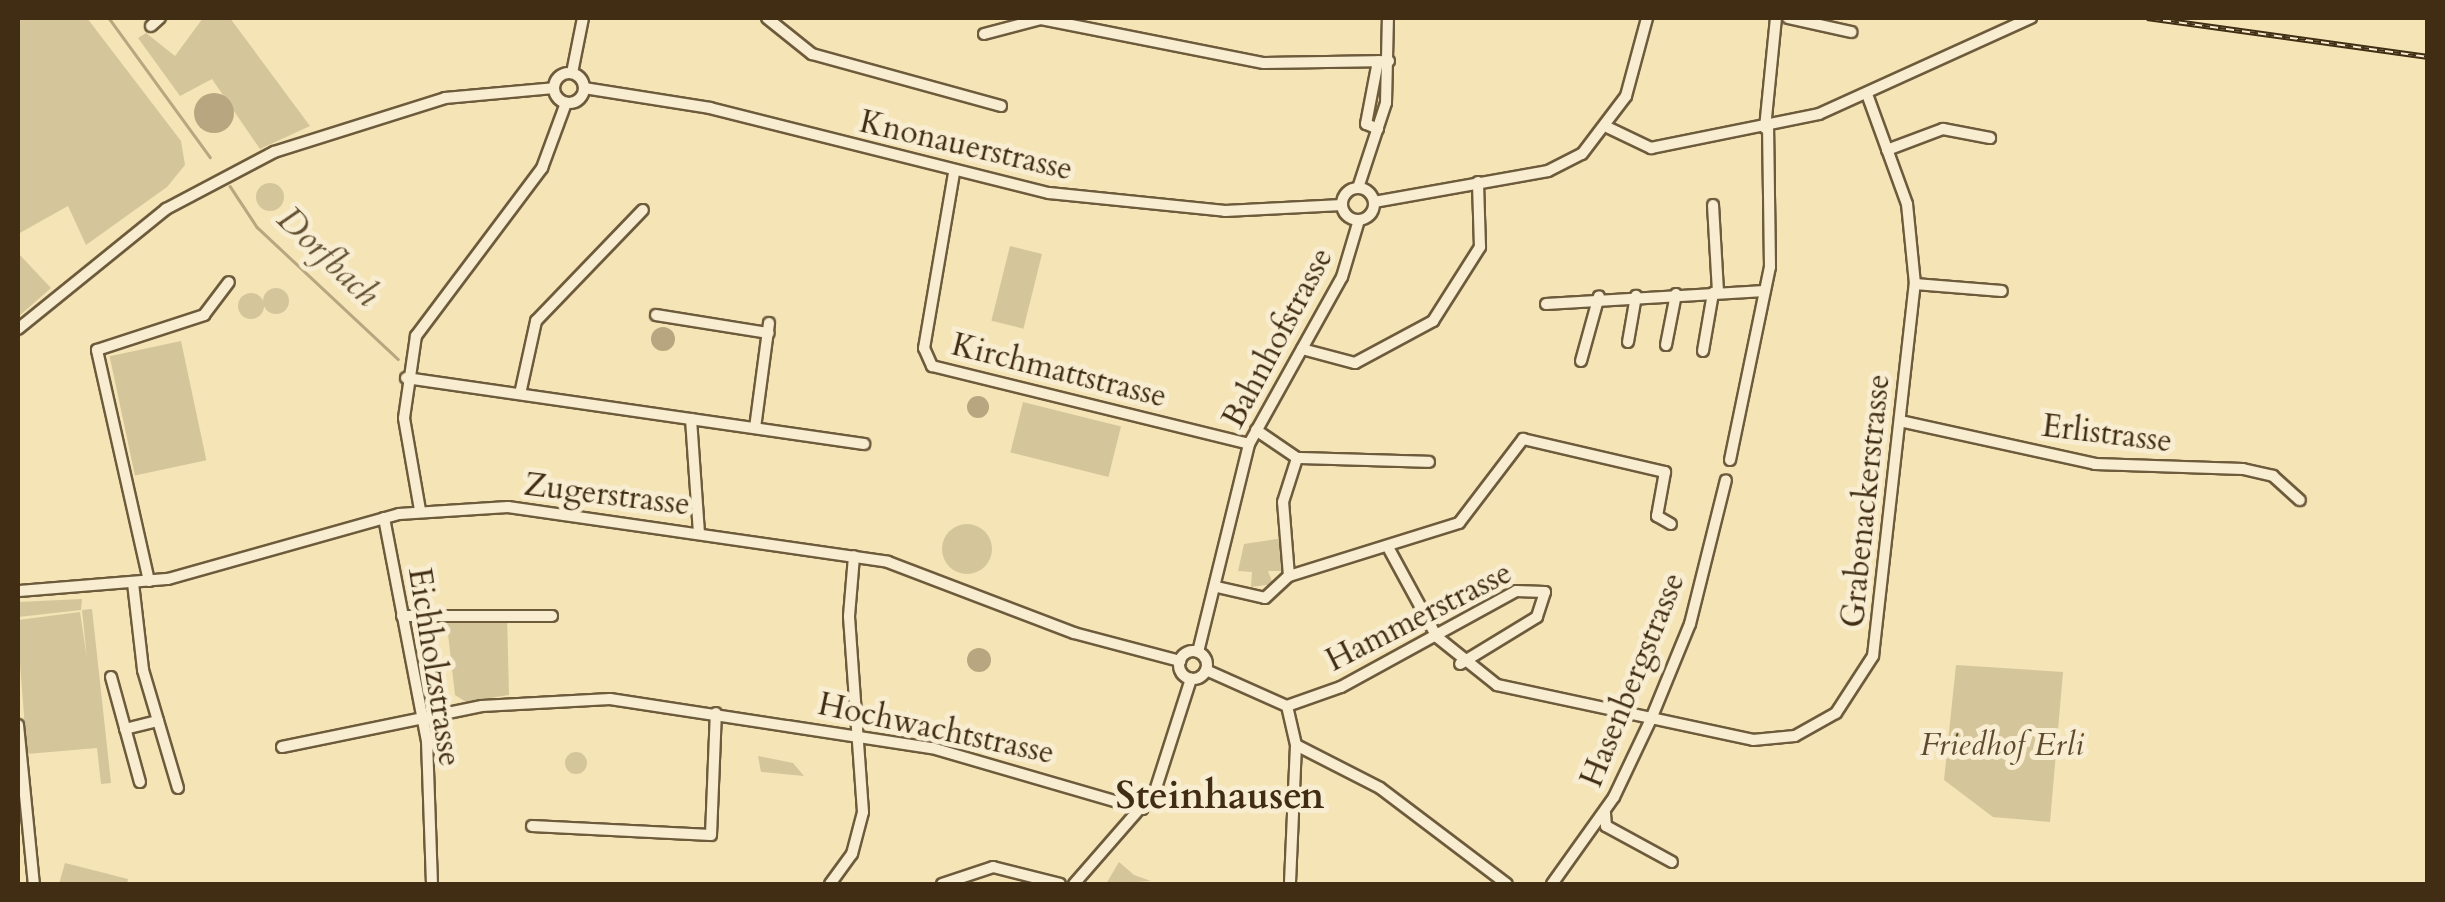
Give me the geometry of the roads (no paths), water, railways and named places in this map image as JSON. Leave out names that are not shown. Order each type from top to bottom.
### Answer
[{"type":"street","points":[[18,329],[166,209],[274,152],[445,98],[554,88],[572,73],[583,18]]},
{"type":"street","points":[[767,18],[812,54],[1001,106]]},
{"type":"street","points":[[1388,18],[1378,129],[1358,188],[1342,205],[1358,220],[1374,202],[1557,169],[1609,128],[1633,80],[1647,18]]},
{"type":"street","points":[[1730,460],[1765,290],[1774,212],[1766,127],[1776,18]]},
{"type":"street","points":[[1788,18],[1851,32]]},
{"type":"street","points":[[984,34],[1041,19],[1264,63],[1384,61]]},
{"type":"street","points":[[1609,128],[1651,148],[1766,127],[1868,97],[2028,20]]},
{"type":"street","points":[[420,510],[406,378],[426,316],[526,192],[566,103],[584,88],[572,73]]},
{"type":"street","points":[[554,88],[566,103]]},
{"type":"street","name":"Knonauerstrasse","points":[[584,88],[710,108],[954,173],[1171,208],[1342,205]]},
{"type":"street","name":"Grabenackerstrasse","points":[[1460,664],[1497,685],[1768,741],[1818,728],[1860,685],[1873,656],[1914,284],[1907,204],[1868,97]]},
{"type":"street","points":[[1888,150],[1943,128],[1990,138]]},
{"type":"street","name":"Kirchmattstrasse","points":[[954,173],[925,337],[932,366],[1248,444]]},
{"type":"street","points":[[1302,349],[1354,363],[1433,321],[1480,246],[1478,182]]},
{"type":"street","points":[[1358,188],[1374,202]]},
{"type":"street","points":[[1704,351],[1715,293],[1713,204]]},
{"type":"street","points":[[520,394],[544,309],[643,210]]},
{"type":"street","name":"Bahnhofstrasse","points":[[1198,652],[1217,587],[1248,444],[1342,277],[1358,220]]},
{"type":"street","points":[[149,581],[97,350],[204,314],[230,282]]},
{"type":"street","points":[[1914,284],[2002,291]]},
{"type":"street","points":[[1546,304],[1598,296],[1765,290]]},
{"type":"street","points":[[1666,345],[1676,294]]},
{"type":"street","points":[[1582,361],[1598,296]]},
{"type":"street","points":[[1628,342],[1636,296]]},
{"type":"street","points":[[656,315],[769,328],[755,428]]},
{"type":"street","points":[[406,378],[864,444]]},
{"type":"street","points":[[691,419],[698,532]]},
{"type":"street","name":"Erlistrasse","points":[[1900,422],[2096,464],[2242,469],[2273,476],[2300,500]]},
{"type":"street","points":[[1256,430],[1296,458],[1429,462]]},
{"type":"street","points":[[1217,587],[1265,598],[1289,576],[1389,549],[1473,514],[1510,449],[1530,440],[1665,472],[1657,516],[1671,524]]},
{"type":"street","points":[[1289,576],[1282,508],[1296,458]]},
{"type":"street","name":"Hasenbergstrasse","points":[[1552,884],[1604,813],[1651,719],[1690,624],[1726,480]]},
{"type":"street","name":"Zugerstrasse","points":[[18,591],[149,581],[420,510],[508,507],[854,556],[1180,660]]},
{"type":"street","name":"Eichholzstrasse","points":[[384,518],[422,718],[432,884]]},
{"type":"street","points":[[1389,549],[1436,637],[1460,664]]},
{"type":"street","points":[[830,884],[861,828],[860,736],[849,616],[854,556]]},
{"type":"street","points":[[133,583],[158,721],[178,788]]},
{"type":"street","name":"Hammerstrasse","points":[[1287,706],[1436,637],[1516,591],[1545,592],[1537,618],[1460,664]]},
{"type":"street","points":[[402,616],[552,616]]},
{"type":"street","points":[[1074,884],[1142,808],[1172,754],[1191,679],[1180,660],[1198,652],[1206,670],[1287,706],[1296,745],[1290,884]]},
{"type":"street","points":[[1191,679],[1206,670]]},
{"type":"street","points":[[111,677],[140,782]]},
{"type":"street","name":"Hochwachtstrasse","points":[[282,747],[422,718],[597,700],[716,712],[988,761],[1142,808]]},
{"type":"street","points":[[532,826],[710,835],[716,712]]},
{"type":"street","points":[[125,729],[158,721]]},
{"type":"street","points":[[18,726],[34,884]]},
{"type":"street","points":[[1296,745],[1380,788],[1506,884]]},
{"type":"street","points":[[1604,813],[1606,826],[1672,862]]},
{"type":"street","points":[[942,884],[993,867],[1060,884]]},
{"type":"waterway","name":"Dorfbach","points":[[109,18],[210,157]]},
{"type":"waterway","name":"Dorfbach","points":[[230,186],[257,227],[398,359]]},
{"type":"railway","points":[[2147,18],[2428,57]]},
{"type":"district","name":"Steinhausen","points":[[1220,797]]},
{"type":"park label","name":"Friedhof Erli","points":[[2002,745]]}]
